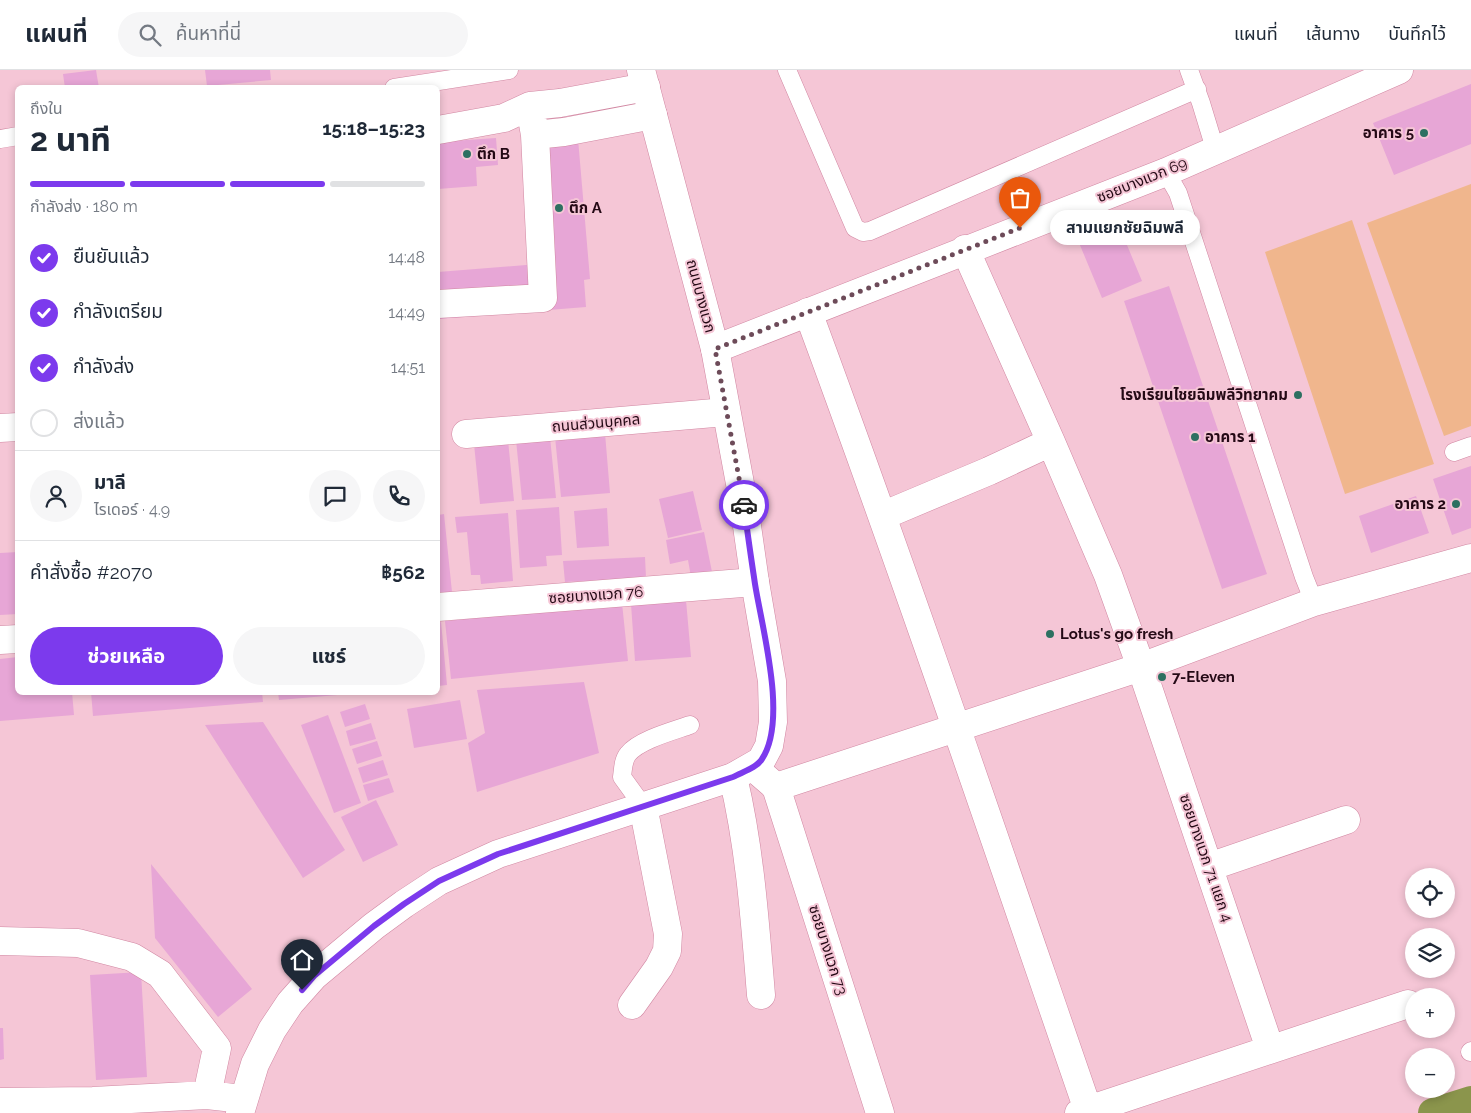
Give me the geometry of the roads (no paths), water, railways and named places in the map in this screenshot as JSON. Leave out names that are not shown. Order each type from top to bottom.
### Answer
[{"type":"street","name":"ซอยบางแวก 69","points":[[715,349],[965,249],[1166,172],[1399,70]]},
{"type":"street","points":[[440,130],[504,118],[530,106],[560,103],[643,79]]},
{"type":"street","name":"ถนนบางแวก","points":[[643,79],[715,349],[744,504],[772,680],[773,722],[769,746],[761,761],[743,772]]},
{"type":"street","points":[[440,304],[543,298],[535,134],[530,106]]},
{"type":"street","points":[[535,134],[564,132],[653,115]]},
{"type":"street","name":"ซอยบางแวก 71 แยก 4","points":[[965,249],[1108,575],[1270,1049]]},
{"type":"street","points":[[808,312],[956,727],[1083,1112],[1405,1005]]},
{"type":"street","name":"ถนนส่วนบุคคล","points":[[466,434],[726,412]]},
{"type":"street","points":[[0,428],[15,427]]},
{"type":"street","points":[[882,516],[989,471],[1051,442]]},
{"type":"street","points":[[0,1102],[34,1107],[93,1101],[207,1095],[241,1106],[255,1064],[272,1030],[290,1003],[314,976],[396,909],[439,881],[498,854],[743,772],[776,786],[1141,667],[1314,602],[1471,558]]},
{"type":"street","name":"ซอยบางแวก 76","points":[[440,607],[755,582]]},
{"type":"street","points":[[0,640],[15,639]]},
{"type":"street","points":[[743,772],[741,809],[761,995]]},
{"type":"street","name":"ซอยบางแวก 73","points":[[776,786],[880,1113]]},
{"type":"street","points":[[632,1006],[659,967],[667,951],[668,934],[643,806]]},
{"type":"street","points":[[1209,867],[1346,820]]},
{"type":"street","points":[[0,941],[78,943],[132,957],[160,974],[218,1048],[207,1095]]},
{"type":"lane","points":[[413,85],[509,70]]},
{"type":"lane","points":[[787,70],[855,228],[863,232],[870,231],[1196,89]]},
{"type":"lane","points":[[1189,70],[1215,149]]},
{"type":"lane","points":[[0,139],[15,136]]},
{"type":"lane","points":[[1166,172],[1178,193],[1304,577],[1314,602]]},
{"type":"lane","points":[[1454,452],[1471,446]]},
{"type":"lane","points":[[643,806],[622,777],[627,754],[637,746],[690,725]]},
{"type":"waterway","points":[[1433,1113],[1471,1101]]},
{"type":"place","name":"อาคาร 5","points":[[1424,133]]},
{"type":"place","name":"ตึก B","points":[[467,154]]},
{"type":"place","name":"ตึก A","points":[[559,208]]},
{"type":"place","name":"สามแยกชัยฉิมพลี","points":[[1020,228]]},
{"type":"place","name":"โรงเรียนไชยฉิมพลีวิทยาคม","points":[[1298,395]]},
{"type":"place","name":"อาคาร 1","points":[[1195,437]]},
{"type":"place","name":"อาคาร 2","points":[[1456,504]]},
{"type":"place","name":"Lotus's go fresh","points":[[1050,634]]},
{"type":"place","name":"7-Eleven","points":[[1162,677]]}]
